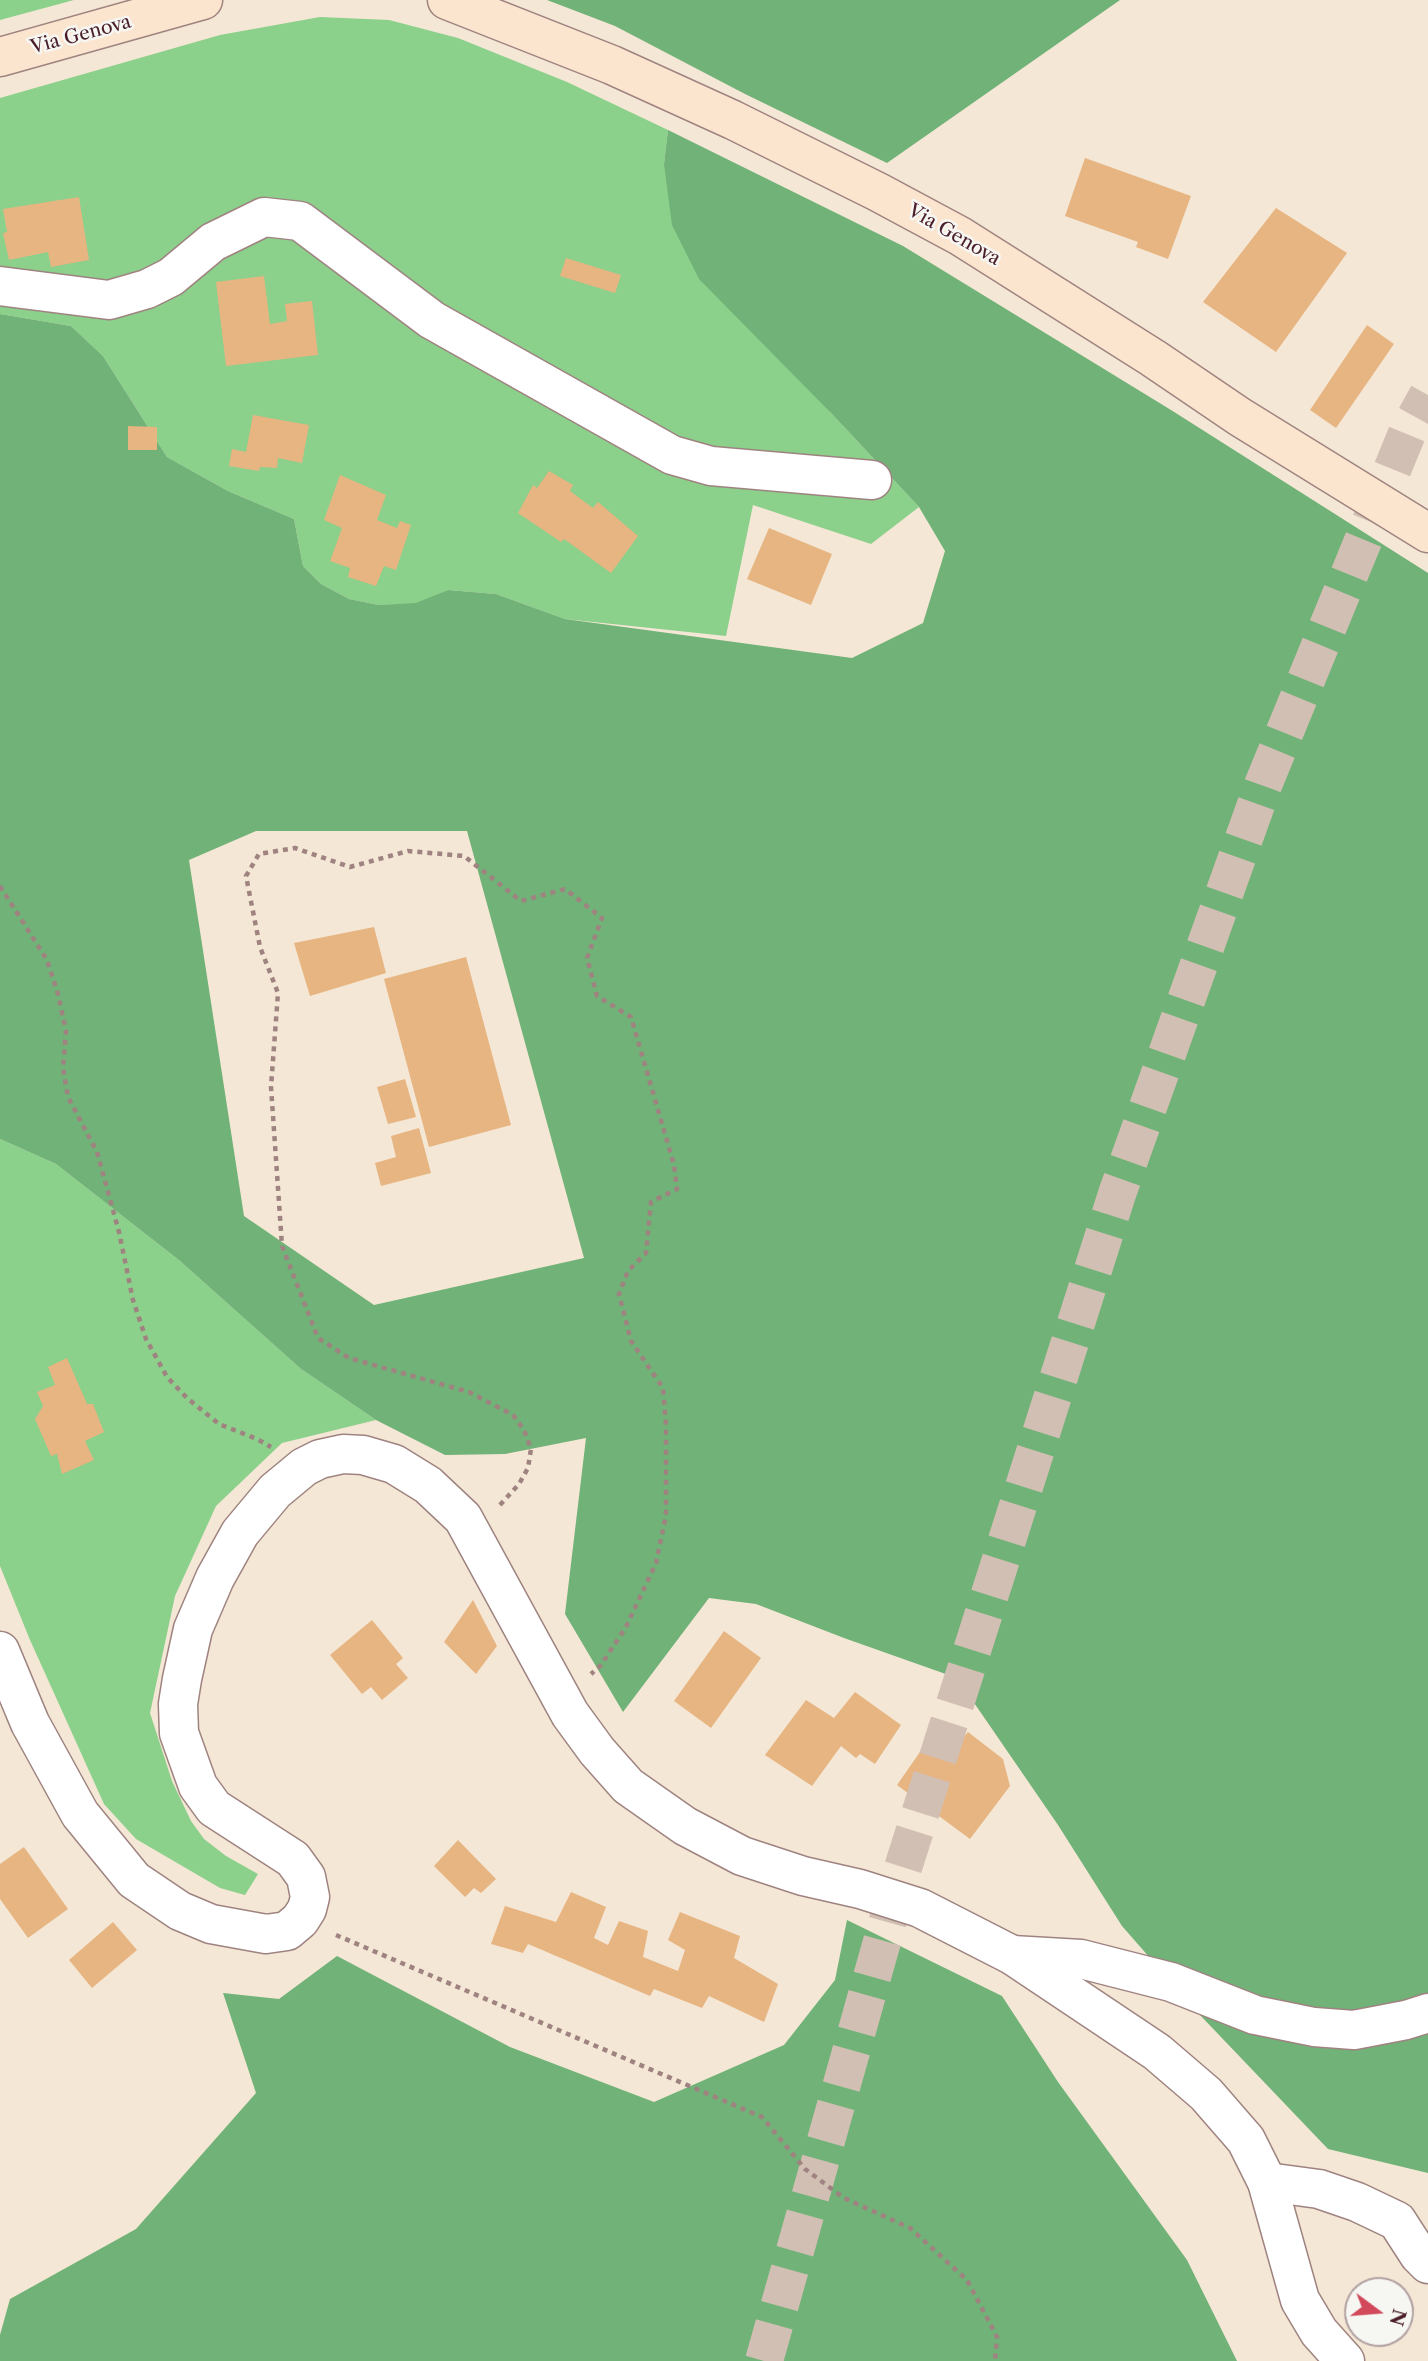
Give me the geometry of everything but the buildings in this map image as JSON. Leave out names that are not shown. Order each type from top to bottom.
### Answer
[{"type":"main road","name":"Via Genova","points":[[0,57],[202,0]]},
{"type":"main road","name":"Via Genova","points":[[447,0],[612,65],[733,120],[960,236],[1130,343],[1262,431],[1428,533]]},
{"type":"street","points":[[0,286],[109,300],[159,283],[213,243],[264,217],[300,221],[432,320],[672,455],[711,466],[872,481]]},
{"type":"street","points":[[0,1651],[30,1723],[80,1814],[134,1880],[180,1911],[211,1924],[265,1934],[286,1931],[300,1920],[307,1909],[310,1897],[306,1877],[293,1859],[214,1808],[198,1786],[187,1760],[179,1733],[178,1704],[193,1629],[215,1578],[240,1533],[275,1491],[304,1467],[320,1458],[342,1454],[363,1455],[394,1464],[428,1485],[463,1518],[570,1714],[597,1751],[628,1786],[685,1826],[754,1860],[920,1908],[1012,1955],[1157,2052],[1206,2094],[1247,2140],[1266,2182],[1300,2300],[1320,2332],[1345,2361]]},
{"type":"street","points":[[1012,1955],[1081,1959],[1171,1982],[1255,2015],[1314,2027],[1354,2029],[1406,2020],[1428,2013]]},
{"type":"street","points":[[1266,2182],[1318,2189],[1357,2202],[1396,2221],[1428,2264]]},
{"type":"path","points":[[472,1532],[491,1516],[528,1468],[531,1450],[524,1430],[513,1415],[469,1392],[349,1359],[318,1338],[282,1246],[271,1087],[278,993],[260,947],[246,876],[259,854],[295,848],[350,867],[408,851],[464,856],[521,901],[565,889],[602,918],[587,958],[597,996],[631,1017],[674,1165],[677,1189],[652,1202],[646,1253],[628,1271],[619,1294],[631,1341],[663,1388],[666,1425],[666,1515],[656,1563],[626,1627],[601,1665],[563,1699]]},
{"type":"path","points":[[0,886],[47,960],[58,994],[66,1031],[64,1068],[68,1097],[97,1152],[119,1232],[133,1300],[146,1339],[167,1377],[187,1398],[219,1424],[257,1438],[304,1467]]},
{"type":"path","points":[[300,1920],[762,2117],[805,2169],[844,2198],[910,2228],[967,2280],[997,2337],[995,2361]]},
{"type":"green space","points":[[0,0],[74,0],[0,20]]},
{"type":"green space","points":[[547,0],[1120,0],[887,163],[745,94],[615,26]]},
{"type":"green space","points":[[320,17],[389,20],[458,38],[567,82],[668,130],[664,164],[831,413],[919,507],[871,544],[753,505],[726,636],[565,619],[496,594],[448,590],[416,604],[379,605],[349,599],[321,584],[303,566],[294,519],[228,491],[167,457],[103,356],[71,326],[0,314],[0,98],[220,35]]},
{"type":"green space","points":[[668,130],[903,246],[1171,410],[1428,573],[1428,2173],[1328,2149],[1199,2014],[1122,1926],[1058,1825],[957,1678],[756,1604],[709,1598],[623,1712],[565,1614],[586,1438],[505,1454],[445,1455],[376,1420],[301,1369],[180,1261],[56,1164],[0,1139],[0,314],[71,326],[103,356],[167,457],[228,491],[294,519],[303,566],[321,584],[349,599],[379,605],[416,603],[448,590],[496,594],[565,619],[852,658],[923,623],[945,551],[919,507],[699,279],[672,225],[664,164]],"holes":[[[256,831],[467,831],[584,1258],[374,1305],[244,1216],[189,860]]]},
{"type":"green space","points":[[0,1139],[56,1164],[180,1261],[301,1369],[376,1420],[282,1443],[216,1506],[175,1596],[150,1713],[172,1781],[191,1821],[204,1839],[226,1856],[258,1874],[245,1895],[220,1888],[136,1839],[104,1804],[30,1640],[0,1566]]},
{"type":"green space","points":[[847,1920],[1002,1996],[1058,2082],[1187,2260],[1237,2361],[0,2361],[0,2335],[10,2299],[136,2229],[256,2093],[223,1993],[279,1999],[337,1956],[510,2047],[654,2102],[784,2045],[835,1980]]},
{"type":"tunnel","points":[[764,2361],[901,1874],[1118,1191],[1263,785],[1408,431],[1428,395]]}]
